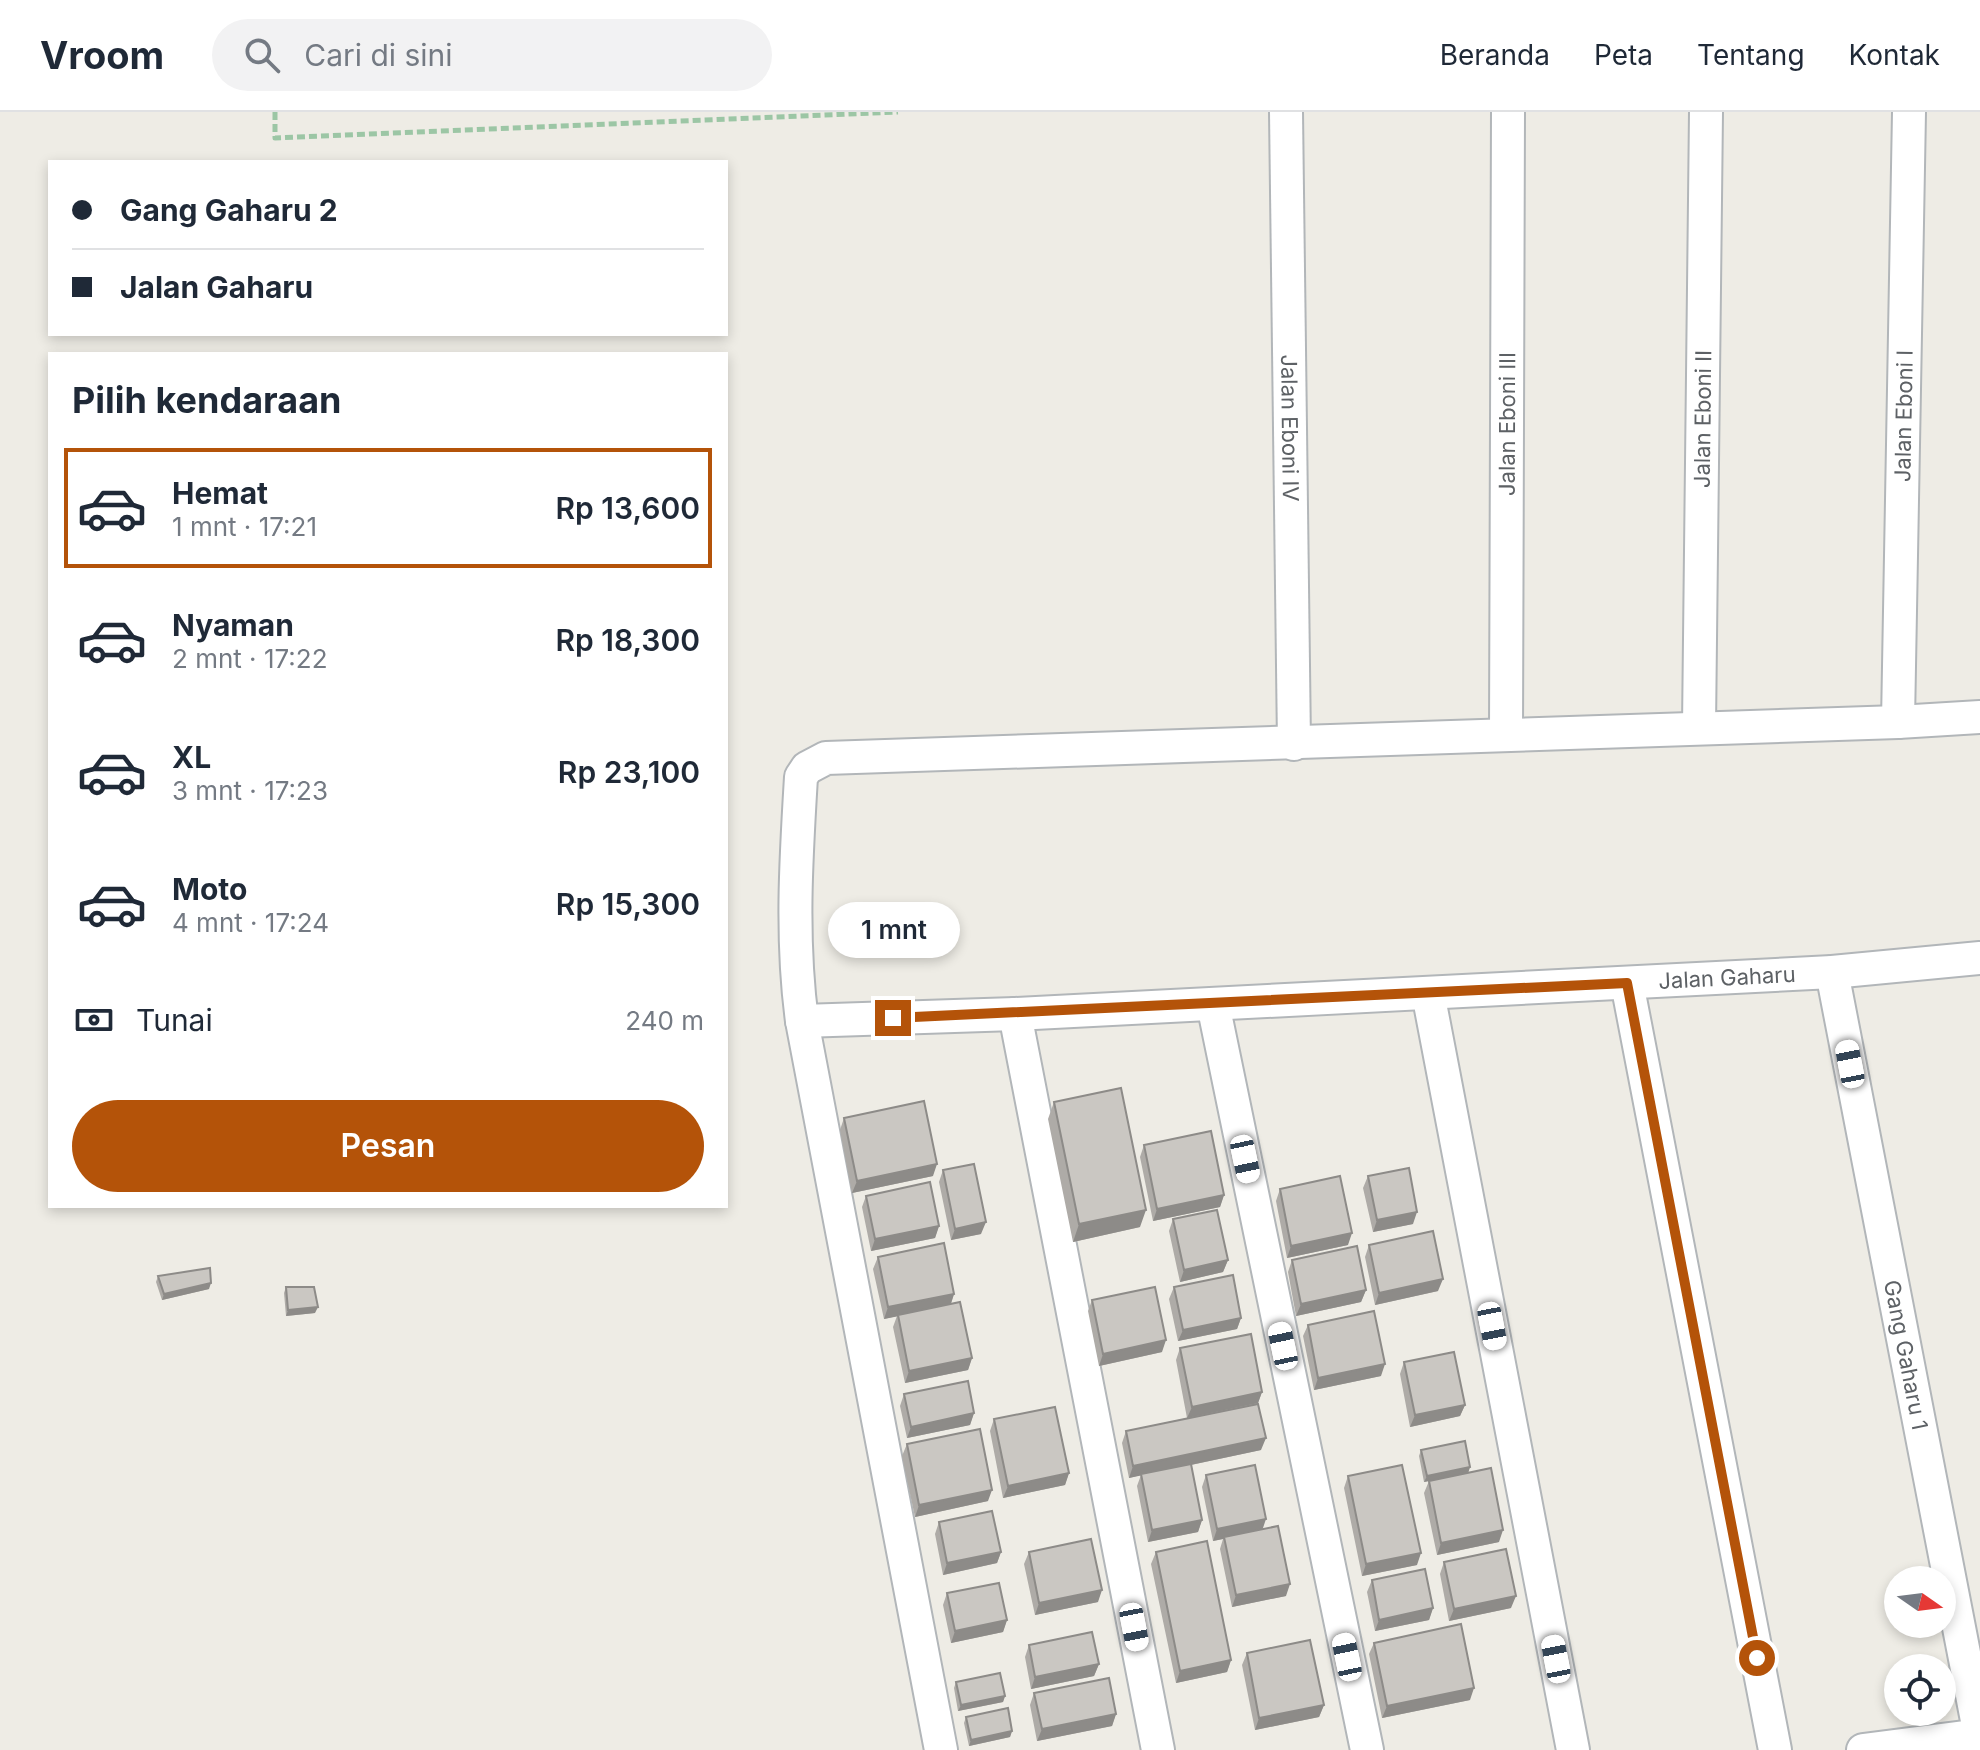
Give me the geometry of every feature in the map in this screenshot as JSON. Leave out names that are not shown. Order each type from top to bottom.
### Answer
[{"type":"street","name":"Jalan Eboni IV","points":[[1286,112],[1294,744]]},
{"type":"street","name":"Jalan Eboni III","points":[[1506,734],[1508,112]]},
{"type":"street","name":"Jalan Eboni II","points":[[1699,727],[1706,112]]},
{"type":"street","name":"Jalan Eboni I","points":[[1898,722],[1909,112]]},
{"type":"street","points":[[941,1750],[802,1021],[795,968],[794,894],[801,777],[814,763],[826,758],[1294,744],[1980,717]]},
{"type":"street","name":"Jalan Gaharu","points":[[802,1021],[1015,1014],[1627,983],[1832,972],[1980,958]]},
{"type":"street","name":"Gang Gaharu 1","points":[[1832,972],[1980,1735]]},
{"type":"street","points":[[1627,983],[1775,1750]]},
{"type":"street","points":[[1428,993],[1573,1750]]},
{"type":"street","points":[[1213,1004],[1367,1750]]},
{"type":"street","points":[[1015,1014],[1158,1750]]},
{"type":"street","points":[[1863,1750],[1980,1735]]},
{"type":"path","points":[[275,112],[275,138],[898,112]]},
{"type":"building","points":[[1121,1088],[1146,1210],[1079,1224],[1054,1102]]},
{"type":"building","points":[[924,1101],[937,1164],[857,1181],[844,1118]]},
{"type":"building","points":[[1211,1131],[1224,1195],[1157,1209],[1144,1145]]},
{"type":"building","points":[[974,1164],[986,1222],[955,1229],[943,1170]]},
{"type":"building","points":[[1409,1168],[1417,1212],[1377,1220],[1368,1176]]},
{"type":"building","points":[[1340,1176],[1352,1233],[1291,1246],[1280,1189]]},
{"type":"building","points":[[930,1182],[939,1226],[875,1239],[866,1196]]},
{"type":"building","points":[[1217,1210],[1228,1260],[1184,1270],[1173,1219]]},
{"type":"building","points":[[1433,1231],[1443,1279],[1379,1293],[1369,1245]]},
{"type":"building","points":[[944,1243],[954,1294],[888,1307],[878,1257]]},
{"type":"building","points":[[1357,1246],[1366,1290],[1301,1304],[1292,1260]]},
{"type":"building","points":[[210,1268],[211,1283],[164,1294],[158,1276]]},
{"type":"building","points":[[1233,1275],[1241,1318],[1183,1330],[1174,1287]]},
{"type":"building","points":[[286,1287],[314,1287],[318,1307],[288,1310]]},
{"type":"building","points":[[1155,1287],[1166,1340],[1103,1354],[1092,1300]]},
{"type":"building","points":[[960,1302],[972,1358],[909,1371],[898,1315]]},
{"type":"building","points":[[1374,1311],[1385,1364],[1318,1378],[1308,1325]]},
{"type":"building","points":[[1251,1334],[1262,1392],[1192,1407],[1180,1348]]},
{"type":"building","points":[[1454,1352],[1465,1405],[1415,1415],[1404,1362]]},
{"type":"building","points":[[968,1381],[974,1413],[911,1427],[904,1394]]},
{"type":"building","points":[[1258,1404],[1266,1438],[1133,1466],[1126,1431]]},
{"type":"building","points":[[1055,1407],[1069,1473],[1008,1486],[994,1419]]},
{"type":"building","points":[[980,1429],[992,1490],[919,1505],[907,1444]]},
{"type":"building","points":[[1465,1441],[1470,1467],[1427,1476],[1421,1450]]},
{"type":"building","points":[[1191,1464],[1202,1520],[1152,1530],[1141,1474]]},
{"type":"building","points":[[1255,1465],[1266,1519],[1217,1529],[1206,1475]]},
{"type":"building","points":[[1402,1465],[1421,1553],[1366,1564],[1348,1476]]},
{"type":"building","points":[[1491,1468],[1503,1530],[1441,1543],[1429,1481]]},
{"type":"building","points":[[992,1511],[1001,1552],[947,1563],[939,1522]]},
{"type":"building","points":[[1278,1526],[1290,1584],[1236,1595],[1224,1537]]},
{"type":"building","points":[[1091,1539],[1102,1590],[1039,1603],[1029,1552]]},
{"type":"building","points":[[1207,1541],[1231,1660],[1180,1671],[1156,1552]]},
{"type":"building","points":[[1506,1549],[1516,1596],[1454,1609],[1444,1562]]},
{"type":"building","points":[[1425,1569],[1433,1608],[1379,1620],[1372,1580]]},
{"type":"building","points":[[999,1583],[1007,1620],[955,1631],[947,1593]]},
{"type":"building","points":[[1461,1624],[1474,1688],[1387,1706],[1374,1643]]},
{"type":"building","points":[[1092,1632],[1099,1664],[1035,1677],[1029,1645]]},
{"type":"building","points":[[1310,1640],[1324,1705],[1259,1718],[1247,1653]]},
{"type":"building","points":[[1000,1673],[1005,1696],[961,1705],[956,1682]]},
{"type":"building","points":[[1109,1678],[1116,1714],[1042,1729],[1034,1693]]},
{"type":"building","points":[[1008,1708],[1012,1731],[971,1740],[966,1717]]},
{"type":"route","points":[[893,1018],[1627,983],[1757,1658]]}]
